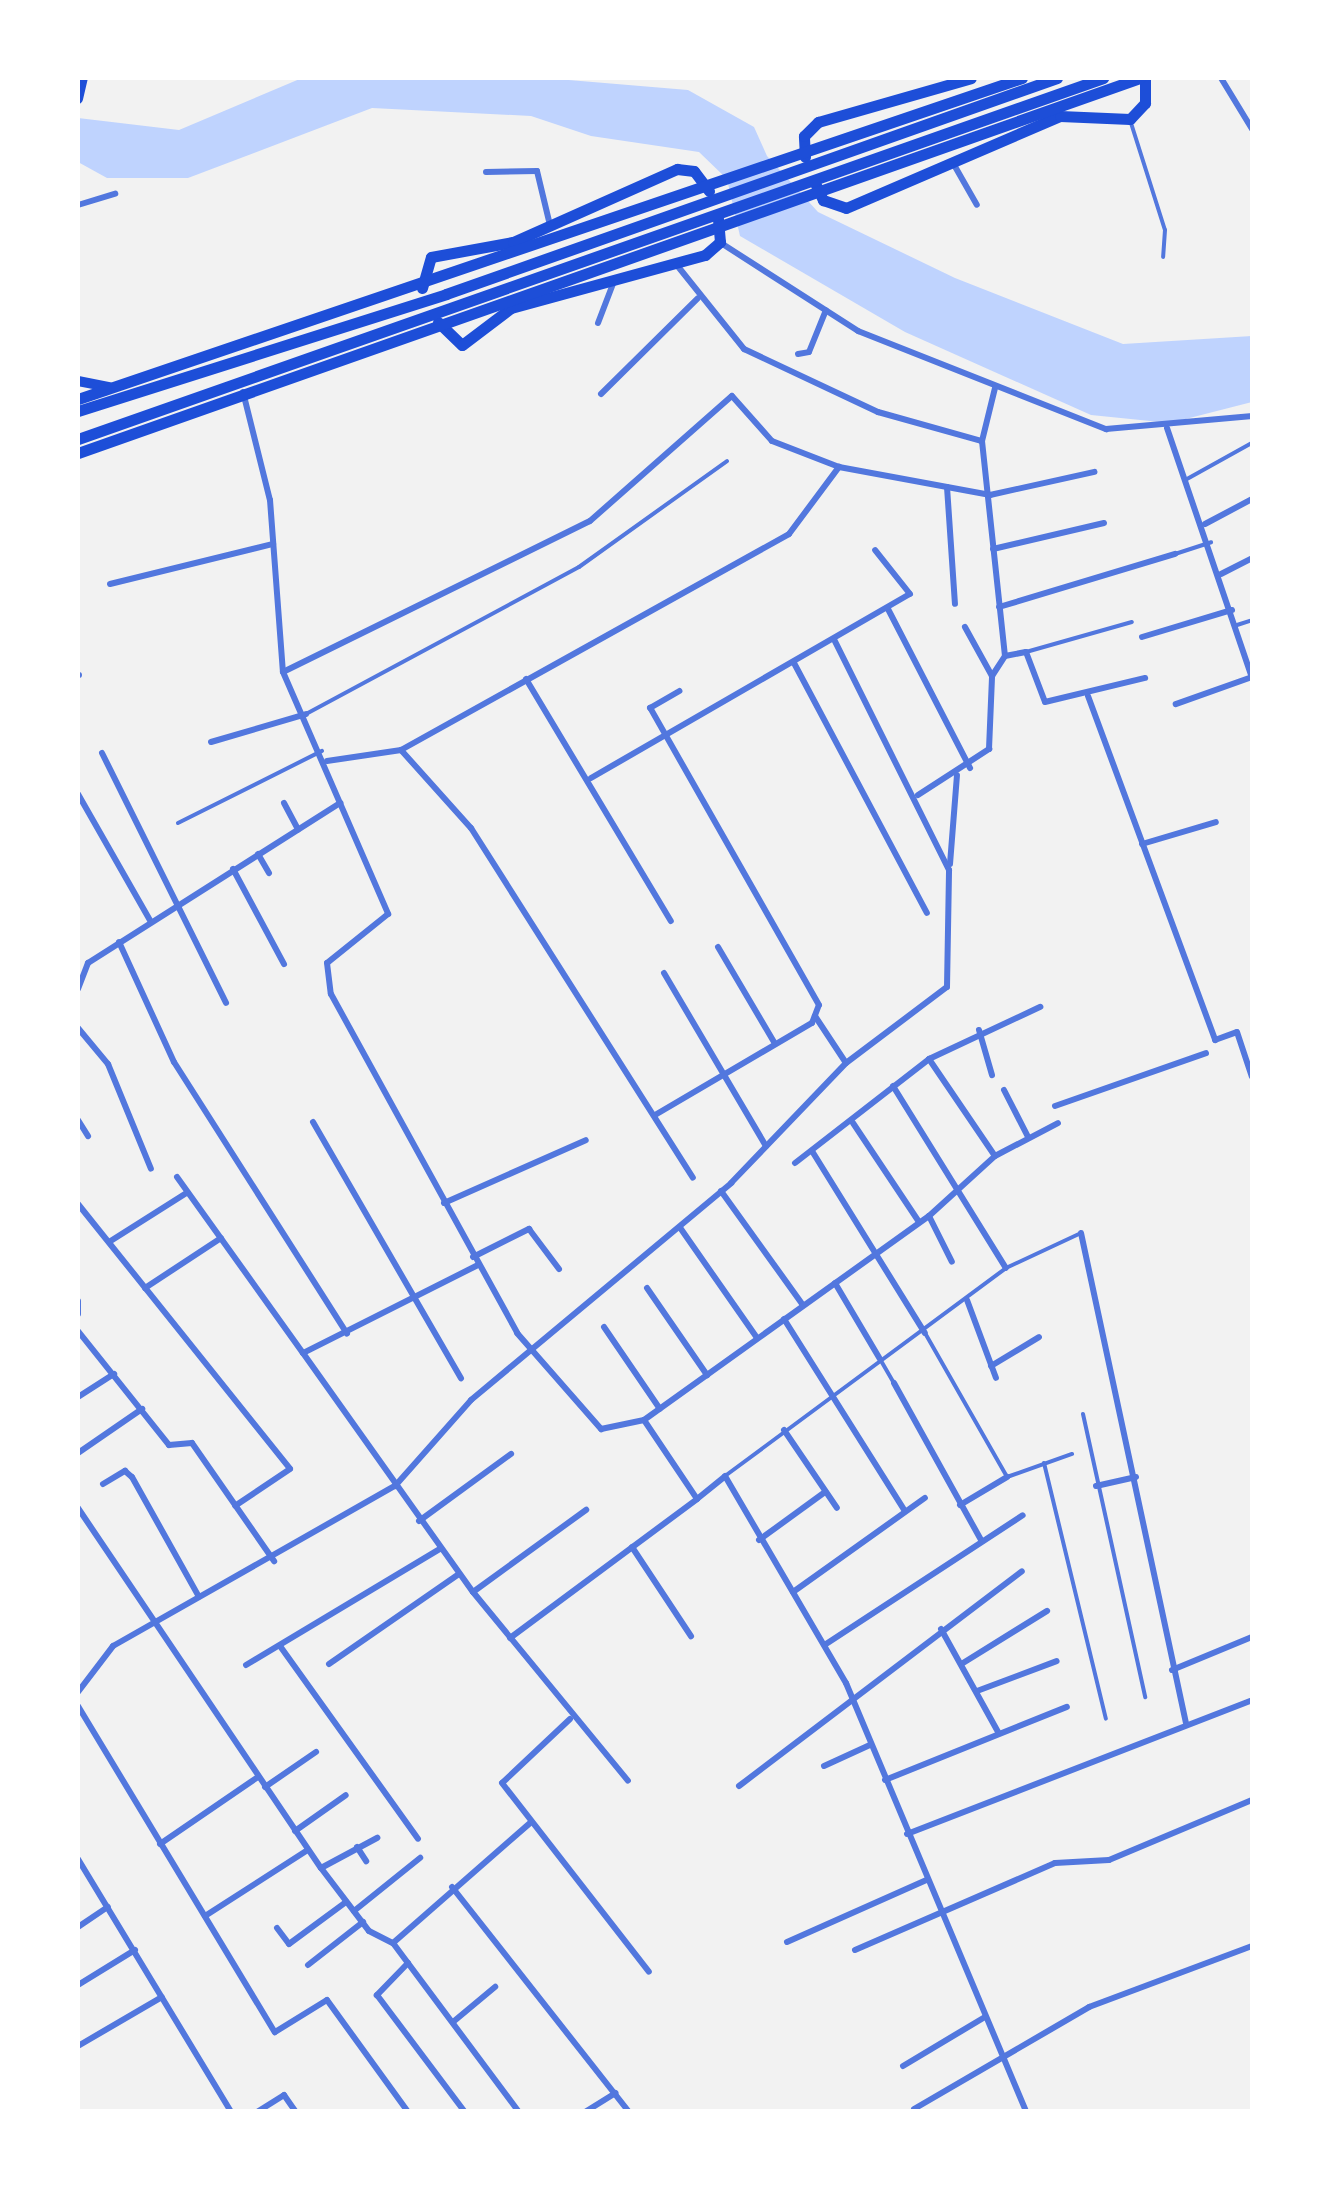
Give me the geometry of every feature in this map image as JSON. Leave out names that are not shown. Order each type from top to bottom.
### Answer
[{"type":"highway","points":[[78,439],[438,322],[822,186],[1143,78],[1145,103],[1130,119],[1060,116],[836,208],[820,195],[804,136],[825,118],[971,78]]},
{"type":"highway","points":[[78,411],[126,389],[1022,78]]},
{"type":"highway","points":[[78,399],[126,389],[446,294],[1057,78]]},
{"type":"highway","points":[[78,452],[452,307],[1103,78]]},
{"type":"highway","points":[[422,288],[431,257],[494,248],[688,169],[708,186],[720,242],[676,264],[511,308],[462,345],[438,322]]},
{"type":"main road","points":[[78,99],[83,78]]},
{"type":"main road","points":[[78,381],[126,389]]},
{"type":"street","points":[[1220,78],[1252,129]]},
{"type":"street","points":[[952,163],[976,206]]},
{"type":"street","points":[[486,172],[538,170],[551,226]]},
{"type":"street","points":[[78,205],[114,194]]},
{"type":"street","points":[[720,242],[826,310],[995,388],[1106,428],[1167,428],[1252,416]]},
{"type":"street","points":[[676,264],[698,298],[744,348],[878,412],[982,442]]},
{"type":"street","points":[[598,323],[614,280]]},
{"type":"street","points":[[601,394],[698,298]]},
{"type":"street","points":[[798,354],[809,352],[826,310]]},
{"type":"street","points":[[241,386],[273,544],[284,672],[328,761],[340,803],[388,914],[327,963],[326,976],[476,1261],[531,1350],[601,1429],[644,1420],[929,1216],[995,1156],[1058,1123]]},
{"type":"street","points":[[918,795],[970,768],[988,749],[992,676],[1005,656],[982,442],[995,388]]},
{"type":"street","points":[[284,672],[590,521],[732,396],[772,441],[839,467],[990,496],[1094,472]]},
{"type":"street","points":[[1167,428],[1205,524],[1252,677],[1176,704]]},
{"type":"street","points":[[328,761],[401,750],[789,534],[839,467]]},
{"type":"street","points":[[946,487],[956,604]]},
{"type":"street","points":[[1205,524],[1252,499]]},
{"type":"street","points":[[993,548],[1104,524]]},
{"type":"street","points":[[110,584],[273,544]]},
{"type":"street","points":[[591,778],[835,641],[910,594],[875,550]]},
{"type":"street","points":[[999,607],[1175,554]]},
{"type":"street","points":[[1221,574],[1252,558]]},
{"type":"street","points":[[888,609],[970,768]]},
{"type":"street","points":[[1142,637],[1232,610]]},
{"type":"street","points":[[966,627],[992,676]]},
{"type":"street","points":[[835,641],[918,795],[949,870]]},
{"type":"street","points":[[1005,656],[1026,652],[1045,702],[1088,696],[1145,678]]},
{"type":"street","points":[[794,663],[927,913]]},
{"type":"street","points":[[526,679],[591,778],[671,921]]},
{"type":"street","points":[[654,1114],[815,1016],[819,1004],[650,708],[679,692]]},
{"type":"street","points":[[1088,696],[1215,1040],[1237,1032],[1252,1078]]},
{"type":"street","points":[[211,742],[306,714]]},
{"type":"street","points":[[401,750],[471,828],[693,1178]]},
{"type":"street","points":[[102,753],[226,1003]]},
{"type":"street","points":[[78,1692],[101,1656],[154,1621],[274,1562],[395,1486],[460,1411],[680,1228],[846,1063],[947,987],[949,870],[957,775]]},
{"type":"street","points":[[78,794],[151,922]]},
{"type":"street","points":[[284,802],[298,828]]},
{"type":"street","points":[[78,989],[88,963],[340,803]]},
{"type":"street","points":[[1142,844],[1216,822]]},
{"type":"street","points":[[258,854],[269,873]]},
{"type":"street","points":[[233,869],[284,964]]},
{"type":"street","points":[[119,942],[174,1062],[348,1334]]},
{"type":"street","points":[[718,947],[774,1042]]},
{"type":"street","points":[[664,973],[766,1146]]},
{"type":"street","points":[[795,1163],[853,1123],[930,1058],[980,1030],[1040,1007]]},
{"type":"street","points":[[815,1016],[846,1063]]},
{"type":"street","points":[[78,1028],[108,1064],[151,1169]]},
{"type":"street","points":[[980,1030],[992,1074]]},
{"type":"street","points":[[1055,1106],[1206,1053]]},
{"type":"street","points":[[930,1058],[995,1156]]},
{"type":"street","points":[[893,1086],[962,1184],[1006,1268]]},
{"type":"street","points":[[1004,1090],[1028,1138]]},
{"type":"street","points":[[78,1120],[88,1136]]},
{"type":"street","points":[[314,1122],[462,1378]]},
{"type":"street","points":[[853,1123],[920,1222]]},
{"type":"street","points":[[444,1203],[586,1140]]},
{"type":"street","points":[[812,1152],[879,1251],[925,1333]]},
{"type":"street","points":[[177,1178],[440,1550],[570,1719],[628,1781]]},
{"type":"street","points":[[721,1191],[803,1305]]},
{"type":"street","points":[[109,1242],[188,1192]]},
{"type":"street","points":[[78,1204],[290,1470],[235,1506]]},
{"type":"street","points":[[929,1216],[952,1262]]},
{"type":"street","points":[[680,1228],[757,1338]]},
{"type":"street","points":[[303,1353],[414,1298],[529,1229],[558,1269]]},
{"type":"street","points":[[1080,1233],[1136,1477],[1172,1670],[1186,1723]]},
{"type":"street","points":[[145,1288],[221,1238]]},
{"type":"street","points":[[834,1283],[880,1359]]},
{"type":"street","points":[[647,1288],[706,1375]]},
{"type":"street","points":[[78,1300],[78,1314]]},
{"type":"street","points":[[968,1300],[996,1378]]},
{"type":"street","points":[[784,1319],[905,1511]]},
{"type":"street","points":[[604,1327],[660,1409]]},
{"type":"street","points":[[78,1331],[169,1445],[192,1444],[274,1562]]},
{"type":"street","points":[[991,1366],[1039,1338]]},
{"type":"street","points":[[78,1397],[114,1374]]},
{"type":"street","points":[[894,1384],[981,1540]]},
{"type":"street","points":[[78,1452],[142,1410]]},
{"type":"street","points":[[644,1420],[696,1498]]},
{"type":"street","points":[[784,1430],[837,1508]]},
{"type":"street","points":[[419,1521],[512,1454]]},
{"type":"street","points":[[103,1484],[125,1470],[132,1477],[200,1597]]},
{"type":"street","points":[[510,1638],[725,1476],[759,1540],[826,1644],[1026,2112]]},
{"type":"street","points":[[960,1505],[1006,1477]]},
{"type":"street","points":[[1096,1486],[1136,1477]]},
{"type":"street","points":[[759,1540],[825,1492]]},
{"type":"street","points":[[793,1592],[925,1498]]},
{"type":"street","points":[[78,1508],[321,1868],[363,1922],[393,1943],[519,2112]]},
{"type":"street","points":[[472,1592],[586,1510]]},
{"type":"street","points":[[826,1644],[1022,1514]]},
{"type":"street","points":[[632,1547],[690,1636]]},
{"type":"street","points":[[246,1664],[440,1550]]},
{"type":"street","points":[[739,1786],[849,1694],[1022,1570]]},
{"type":"street","points":[[329,1664],[460,1574]]},
{"type":"street","points":[[963,1663],[1047,1611]]},
{"type":"street","points":[[941,1628],[998,1732]]},
{"type":"street","points":[[1172,1670],[1252,1637]]},
{"type":"street","points":[[280,1646],[418,1839]]},
{"type":"street","points":[[978,1691],[1057,1661]]},
{"type":"street","points":[[907,1834],[1252,1700]]},
{"type":"street","points":[[78,1706],[275,2032],[327,2000],[408,2112]]},
{"type":"street","points":[[885,1780],[1067,1707]]},
{"type":"street","points":[[570,1719],[502,1783],[649,1972]]},
{"type":"street","points":[[78,1726],[87,1720]]},
{"type":"street","points":[[824,1766],[870,1745]]},
{"type":"street","points":[[265,1787],[316,1752]]},
{"type":"street","points":[[160,1844],[258,1777]]},
{"type":"street","points":[[295,1831],[346,1796]]},
{"type":"street","points":[[854,1950],[1055,1863],[1093,1854],[1108,1860],[1252,1800]]},
{"type":"street","points":[[393,1943],[530,1823]]},
{"type":"street","points":[[321,1868],[377,1838]]},
{"type":"street","points":[[356,1846],[366,1862]]},
{"type":"street","points":[[204,1916],[308,1850]]},
{"type":"street","points":[[354,1911],[420,1858]]},
{"type":"street","points":[[78,1859],[230,2112]]},
{"type":"street","points":[[787,1942],[926,1880]]},
{"type":"street","points":[[452,1888],[629,2112]]},
{"type":"street","points":[[277,1928],[289,1944],[346,1902]]},
{"type":"street","points":[[78,1927],[108,1908]]},
{"type":"street","points":[[308,1965],[363,1922]]},
{"type":"street","points":[[914,2109],[1088,2007],[1252,1946]]},
{"type":"street","points":[[78,1985],[134,1950]]},
{"type":"street","points":[[408,1963],[378,1995],[465,2112]]},
{"type":"street","points":[[452,2022],[495,1987]]},
{"type":"street","points":[[78,2046],[162,1997]]},
{"type":"street","points":[[903,2066],[985,2017]]},
{"type":"street","points":[[585,2112],[615,2093]]},
{"type":"street","points":[[257,2112],[284,2095],[296,2112]]},
{"type":"lane","points":[[1130,119],[1165,230],[1163,256]]},
{"type":"lane","points":[[1187,479],[1252,444]]},
{"type":"lane","points":[[306,714],[579,568],[727,461]]},
{"type":"lane","points":[[1175,554],[1211,542]]},
{"type":"lane","points":[[1237,626],[1252,620]]},
{"type":"lane","points":[[1026,652],[1132,622]]},
{"type":"lane","points":[[178,823],[322,751]]},
{"type":"lane","points":[[725,1476],[880,1359],[925,1333],[1006,1268],[1080,1233]]},
{"type":"lane","points":[[925,1333],[1006,1477],[1072,1454]]},
{"type":"lane","points":[[880,1359],[894,1384]]},
{"type":"lane","points":[[1083,1414],[1145,1698]]},
{"type":"lane","points":[[1044,1463],[1106,1719]]},
{"type":"water","points":[[302,78],[545,78],[688,90],[754,127],[767,156],[818,212],[955,278],[1123,344],[1252,336],[1252,402],[1170,423],[1091,415],[905,332],[740,236],[727,179],[699,152],[591,136],[531,116],[372,108],[188,178],[107,178],[78,162],[78,118],[179,130]]}]
